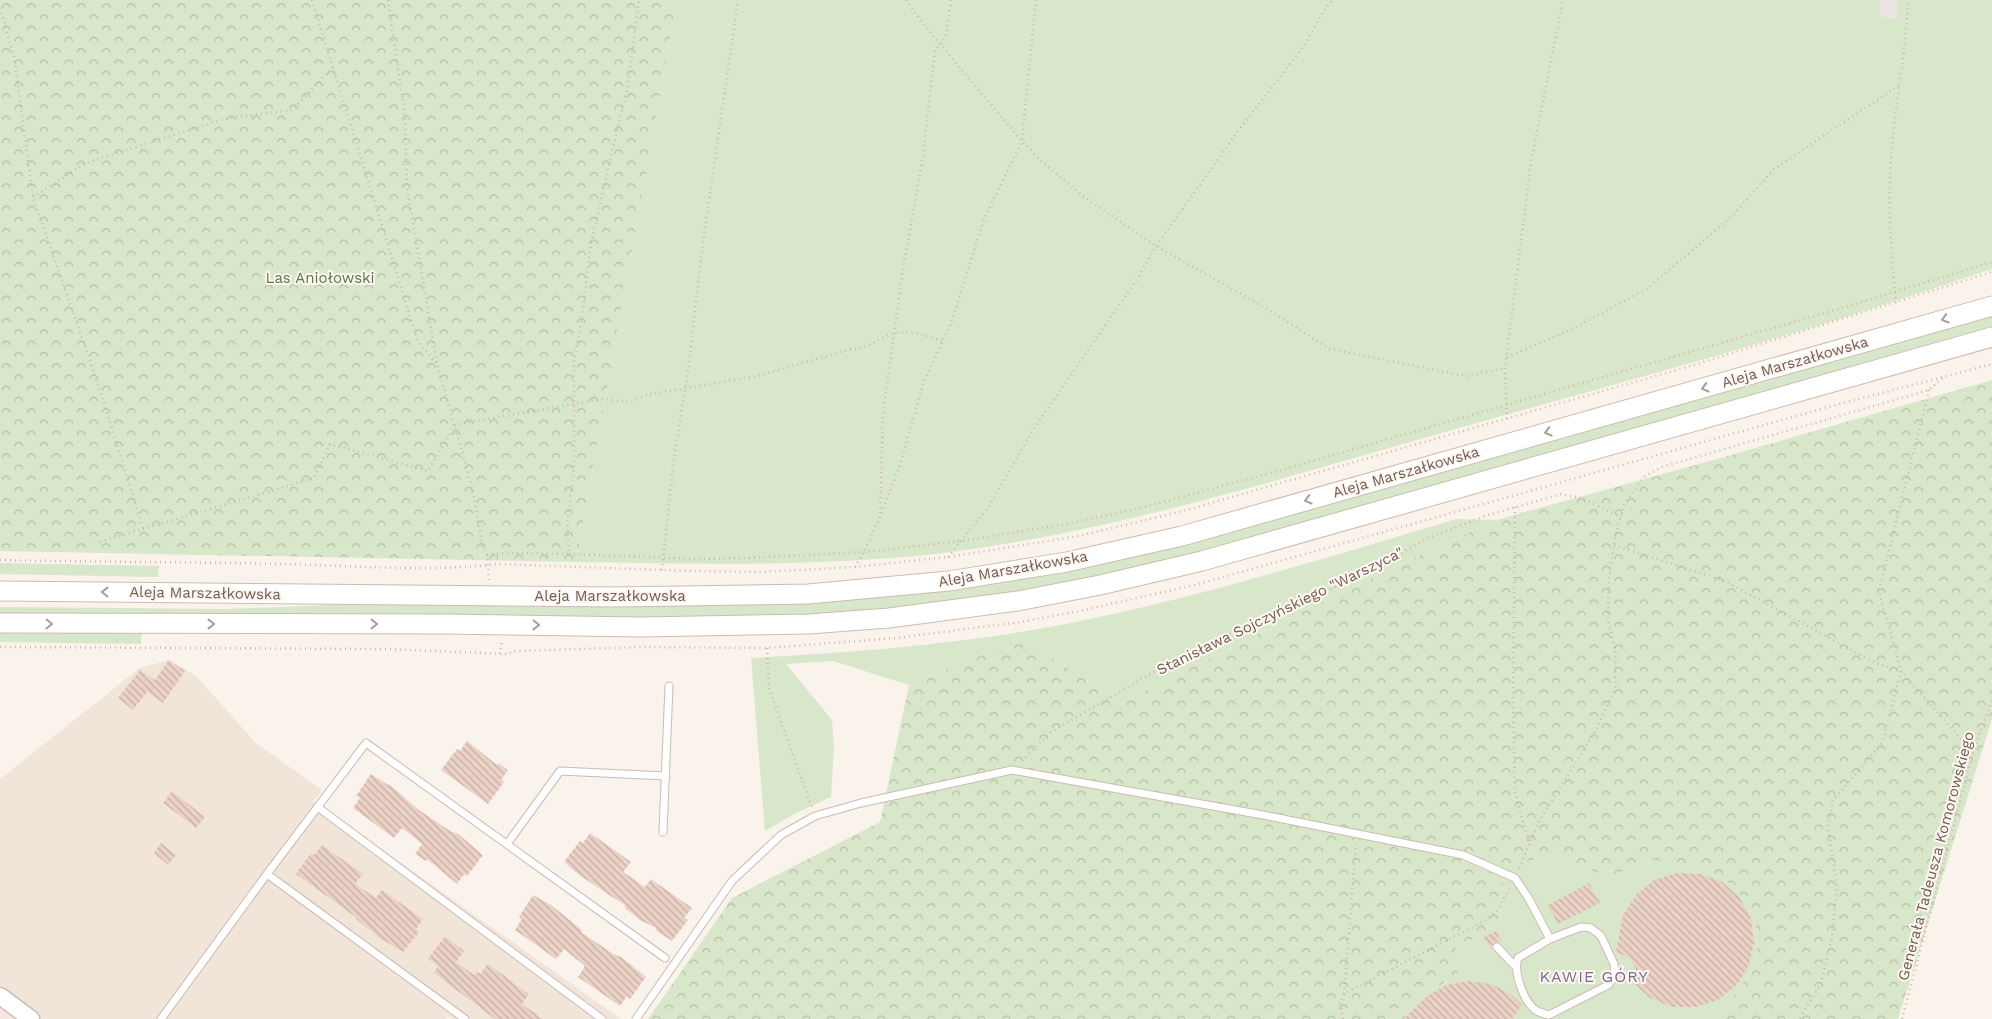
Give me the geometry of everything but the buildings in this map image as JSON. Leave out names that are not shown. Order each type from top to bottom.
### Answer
[{"type":"main road","name":"Aleja Marszałkowska","points":[[0,591],[616,597],[808,594],[949,581],[1067,562],[1182,536],[1992,306]]},
{"type":"main road","name":"Aleja Marszałkowska","points":[[0,623],[444,624],[641,627],[810,624],[889,618],[1018,601],[1100,585],[1202,561],[1992,337]]},
{"type":"street","points":[[0,996],[31,1019]]},
{"type":"lane","points":[[663,832],[670,686]]},
{"type":"lane","points":[[161,1019],[366,743],[665,958]]},
{"type":"lane","points":[[636,1019],[732,880],[782,835],[815,816],[861,803],[1012,770],[1263,815],[1463,855],[1515,878],[1529,899],[1550,939]]},
{"type":"lane","points":[[507,844],[560,771],[666,776]]},
{"type":"lane","points":[[318,808],[602,1019]]},
{"type":"lane","points":[[267,874],[465,1019]]},
{"type":"lane","points":[[1581,927],[1591,928],[1601,936],[1614,964],[1615,976],[1608,986],[1549,1015],[1538,1012],[1530,1005],[1516,976],[1515,966],[1518,958],[1550,939],[1581,927]]},
{"type":"lane","points":[[1497,947],[1515,966]]},
{"type":"path","points":[[312,0],[418,342],[437,364]]},
{"type":"path","points":[[388,0],[405,117],[407,187],[437,364],[472,487],[483,548],[487,555],[490,582]]},
{"type":"path","points":[[569,554],[567,528],[574,469],[574,362],[581,324],[591,243],[628,84],[639,0]]},
{"type":"path","points":[[662,570],[673,465],[685,390],[701,256],[738,0]]},
{"type":"path","points":[[906,0],[922,24],[1041,161],[1083,196],[1156,246],[1264,307],[1330,349],[1467,376],[1506,368]]},
{"type":"path","points":[[880,517],[883,414],[894,333],[903,268],[924,156],[935,50],[946,37],[951,0]]},
{"type":"path","points":[[854,567],[864,552],[880,517],[900,465],[923,384],[951,323],[984,220],[1022,141],[1036,0]]},
{"type":"path","points":[[948,557],[989,506],[1031,433],[1139,276],[1156,246],[1242,126],[1304,46],[1326,7],[1333,0]]},
{"type":"path","points":[[1506,419],[1507,357],[1531,162],[1563,0]]},
{"type":"path","points":[[1896,303],[1891,239],[1892,148],[1901,84],[1908,0]]},
{"type":"path","points":[[0,8],[14,57],[33,197],[100,390],[143,529]]},
{"type":"path","points":[[33,197],[86,163],[224,119],[292,110],[333,67]]},
{"type":"path","points":[[1507,357],[1570,330],[1647,289],[1731,217],[1774,169],[1901,84]]},
{"type":"path","points":[[487,555],[505,553],[569,554],[663,559],[747,558],[864,552],[962,541],[1067,524],[1140,508],[1506,406],[1992,262]]},
{"type":"path","points":[[0,560],[391,567],[477,567],[498,564],[761,572],[854,567],[948,557],[1079,536],[1183,511],[1703,363],[1992,272]]},
{"type":"path","points":[[100,542],[314,478],[330,444],[428,471],[455,425],[602,399],[629,402],[651,394],[685,390],[757,376],[852,349],[861,350],[894,333],[909,332],[943,341]]},
{"type":"path","points":[[1344,994],[1488,919],[1497,910],[1515,878],[1539,820],[1595,732],[1615,688],[1615,650],[1608,619],[1609,576],[1624,504],[1644,477],[1662,467],[1929,390],[1944,376]]},
{"type":"path","points":[[1929,390],[1879,591],[1901,671],[1973,753]]},
{"type":"path","name":"Stanisława Sojczyńskiego \"Warszyca\"","points":[[1012,770],[1048,734],[1177,658],[1366,573],[1428,538],[1485,516],[1561,494],[1584,499],[1621,517]]},
{"type":"path","points":[[1515,507],[1513,692],[1515,793],[1529,844]]},
{"type":"path","points":[[1614,545],[1725,582],[1875,663],[1901,671]]},
{"type":"path","points":[[0,647],[386,649],[500,654],[501,637]]},
{"type":"path","points":[[767,648],[770,689],[815,816]]},
{"type":"path","points":[[1799,1019],[1821,984],[1832,937],[1837,885],[1828,827],[1833,800],[1882,743],[1901,671]]},
{"type":"path","name":"Generała Tadeusza Komorowskiego","points":[[1902,1019],[1973,753],[1992,700]]},
{"type":"path","points":[[1342,1019],[1340,1004],[1344,994],[1357,834]]},
{"type":"shaded area","points":[[1880,0],[1898,0],[1897,19],[1880,16]]},
{"type":"shaded area","points":[[169,660],[196,676],[256,743],[322,790],[314,801],[621,1019],[452,1019],[448,1016],[445,1019],[34,1019],[0,987],[0,779],[140,668]]},
{"type":"shaded area","points":[[0,996],[31,1019],[0,1019]]},
{"type":"green space","name":"Las Aniołowski","points":[[0,0],[677,0],[576,562],[0,551]]},
{"type":"green space","points":[[677,0],[1880,0],[1880,16],[1897,19],[1898,0],[1992,0],[1992,269],[1835,320],[1692,363],[1238,491],[1178,507],[1057,534],[934,554],[845,561],[755,564],[576,562]]},
{"type":"green space","points":[[1992,315],[1992,329],[1233,544],[1157,564],[1028,591],[952,603],[808,617],[693,619],[0,615],[0,607],[223,609],[389,603],[765,604],[860,599],[952,589],[1039,576]]},
{"type":"green space","points":[[1992,380],[1992,719],[1898,1019],[1716,1019],[1740,988],[1753,967],[1758,941],[1754,918],[1742,897],[1726,880],[1702,871],[1655,860],[1607,877],[1556,855],[1505,866],[1499,924],[1454,950],[1458,972],[1421,998],[1404,1019],[648,1019],[732,898],[880,822],[909,685],[1021,637],[1121,703],[1350,588],[1496,520]]},
{"type":"green space","points":[[1457,519],[1496,520],[1350,588],[1121,703],[1021,637],[909,685],[833,661],[786,664],[832,720],[834,748],[831,797],[796,813],[765,831],[751,658],[948,642],[1066,624],[1115,614],[1214,589]]},
{"type":"green space","points":[[0,563],[159,566],[158,577],[0,574]]},
{"type":"green space","points":[[0,632],[142,633],[141,644],[0,642]]},
{"type":"green space","points":[[1556,855],[1607,877],[1655,860],[1702,871],[1726,880],[1742,897],[1754,918],[1758,941],[1753,967],[1740,988],[1716,1019],[1404,1019],[1417,1001],[1447,982],[1454,950],[1499,924],[1505,866]]},
{"type":"district","name":"KAWIE GÓRY","points":[[1594,976]]}]
